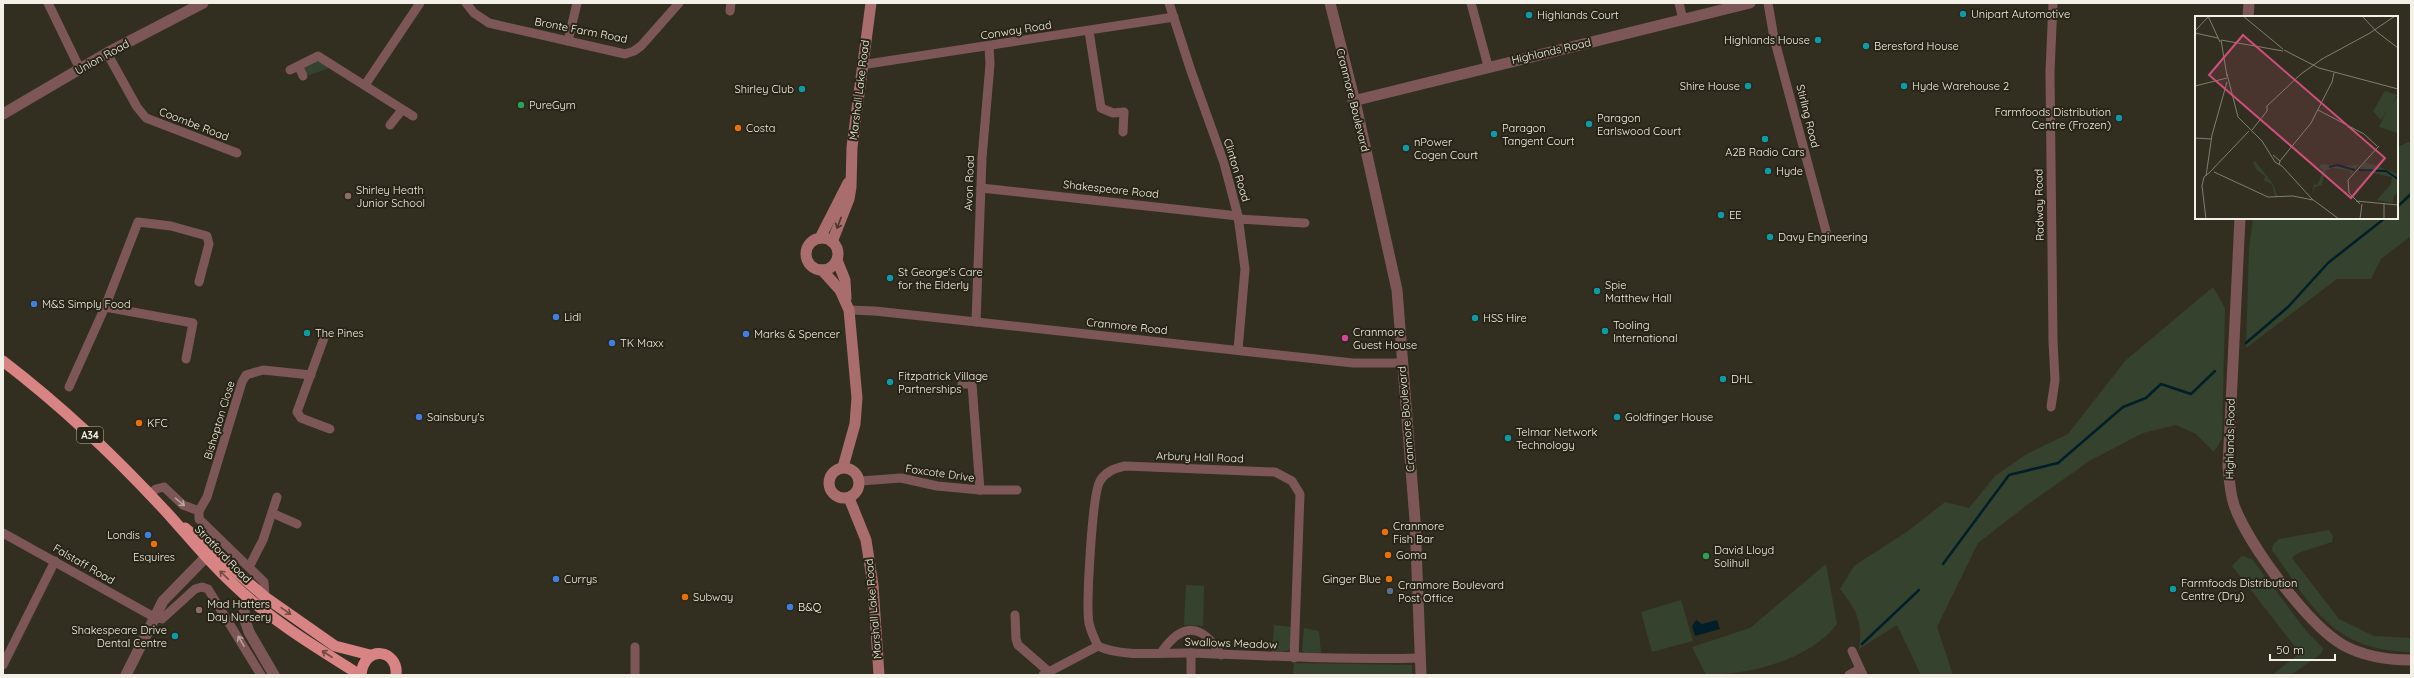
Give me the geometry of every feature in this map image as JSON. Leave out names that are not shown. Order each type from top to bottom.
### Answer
[{"type":"highway","name":"Stratford Road","points":[[3,361],[38,388],[80,425],[209,554],[245,596],[263,610],[360,675],[362,666],[370,655]]},
{"type":"highway","name":"Stratford Road","points":[[209,554],[265,597],[335,646],[370,655],[378,653],[390,658],[396,668],[396,675]]},
{"type":"main road","name":"Marshall Lake Road","points":[[843,468],[855,424],[857,398],[845,280],[837,260],[836,247],[832,242],[849,198],[861,65],[871,3]]},
{"type":"main road","name":"Marshall Lake Road","points":[[848,306],[840,290],[822,270],[811,266],[806,256],[806,250],[811,242],[820,238],[851,176]]},
{"type":"main road","points":[[820,238],[832,242]]},
{"type":"main road","points":[[822,270],[831,267],[837,260]]},
{"type":"main road","points":[[843,468],[854,471],[860,481],[858,489],[848,498],[835,495],[829,486],[833,473],[843,468]]},
{"type":"main road","name":"Marshall Lake Road","points":[[848,498],[866,540],[873,585],[879,675]]},
{"type":"street","points":[[48,3],[80,69]]},
{"type":"street","name":"Union Road","points":[[3,114],[107,53],[203,3]]},
{"type":"street","points":[[366,85],[420,3]]},
{"type":"street","name":"Bronte Farm Road","points":[[466,3],[474,13],[489,23],[625,54],[634,51],[679,3]]},
{"type":"street","points":[[568,41],[577,3]]},
{"type":"street","name":"Clinton Road","points":[[1169,3],[1224,163],[1238,218],[1244,269],[1238,350]]},
{"type":"street","name":"Cranmore Boulevard","points":[[1330,3],[1392,265],[1399,314],[1415,520],[1421,675]]},
{"type":"street","points":[[1471,3],[1488,66]]},
{"type":"street","points":[[1679,3],[1684,20]]},
{"type":"street","name":"Highlands Road","points":[[1353,101],[1488,66],[1750,3]]},
{"type":"street","name":"Stirling Road","points":[[1768,3],[1774,38],[1827,235]]},
{"type":"street","name":"Radway Road","points":[[2051,407],[2055,380],[2052,341],[2050,80],[2053,3]]},
{"type":"street","points":[[2248,3],[2248,16]]},
{"type":"street","name":"Conway Road","points":[[861,65],[1174,17]]},
{"type":"street","points":[[1089,31],[1101,108],[1113,113],[1124,112],[1123,132]]},
{"type":"street","name":"Avon Road","points":[[976,322],[982,158],[990,64],[989,46]]},
{"type":"street","name":"Coombe Road","points":[[107,53],[137,107],[146,118],[237,153]]},
{"type":"street","points":[[303,76],[294,69],[318,56],[413,116]]},
{"type":"street","points":[[390,125],[402,110]]},
{"type":"street","name":"Shakespeare Road","points":[[981,188],[1238,218],[1304,223]]},
{"type":"street","name":"Highlands Road","points":[[2240,219],[2228,466],[2234,504],[2241,522],[2280,582],[2324,632],[2356,651],[2374,656],[2411,660]]},
{"type":"street","points":[[68,387],[105,306],[138,222],[171,226],[207,236],[209,244],[199,282]]},
{"type":"street","points":[[105,306],[193,323],[186,359]]},
{"type":"street","name":"Cranmore Road","points":[[848,306],[976,322],[1353,363],[1402,364]]},
{"type":"street","points":[[324,338],[297,412],[301,418],[330,429]]},
{"type":"street","name":"Bishopton Close","points":[[199,511],[208,497],[242,382],[246,375],[263,370],[311,375]]},
{"type":"street","points":[[962,384],[972,384],[980,490]]},
{"type":"street","name":"Arbury Hall Road","points":[[1098,646],[1092,635],[1089,622],[1091,556],[1095,490],[1106,474],[1125,466],[1275,472],[1292,481],[1300,494],[1294,658]]},
{"type":"street","name":"Foxcote Drive","points":[[860,481],[901,478],[937,486],[980,490],[1017,490]]},
{"type":"street","points":[[149,495],[156,490],[164,488],[183,505],[199,511],[199,519],[264,582],[265,597]]},
{"type":"street","points":[[249,567],[263,540],[276,497]]},
{"type":"street","points":[[272,513],[297,524]]},
{"type":"street","name":"Falstaff Road","points":[[3,533],[154,617]]},
{"type":"street","points":[[126,675],[154,617],[167,595],[209,554]]},
{"type":"street","points":[[3,665],[55,561]]},
{"type":"street","points":[[154,617],[162,619],[195,589],[202,587],[208,589],[261,675]]},
{"type":"street","points":[[245,596],[244,617],[247,626],[274,675]]},
{"type":"street","points":[[247,626],[249,618],[255,611],[263,610]]},
{"type":"street","points":[[1015,615],[1016,639],[1018,645],[1045,673],[1098,646]]},
{"type":"street","points":[[1161,653],[1170,639],[1186,631],[1197,631],[1206,635],[1221,655]]},
{"type":"street","name":"Swallows Meadow","points":[[1098,646],[1108,650],[1294,658],[1420,658]]},
{"type":"street","points":[[635,647],[635,675]]},
{"type":"street","points":[[1849,675],[1862,672],[1852,651]]},
{"type":"street","points":[[1191,653],[1191,675]]},
{"type":"green space","points":[[316,59],[329,68],[310,75],[306,74],[304,68]]},
{"type":"green space","points":[[2411,141],[2411,236],[2381,259],[2371,279],[2337,279],[2246,348],[2249,250],[2253,219],[2398,219],[2398,147]]},
{"type":"green space","points":[[2213,287],[2225,308],[2222,439],[2214,452],[2196,434],[2176,425],[2143,433],[2091,460],[2031,502],[1978,543],[1937,627],[1953,675],[1921,675],[1897,625],[1859,649],[1860,631],[1857,617],[1851,604],[1840,589],[1854,566],[1908,531],[1945,502],[1969,508],[1995,476],[2025,455],[2068,434],[2125,361]]},
{"type":"green space","points":[[2329,530],[2333,536],[2332,542],[2298,553],[2292,558],[2339,619],[2374,636],[2411,638],[2411,652],[2384,649],[2362,643],[2343,634],[2327,622],[2313,607],[2272,550],[2273,545],[2279,539]]},
{"type":"green space","points":[[2242,556],[2252,559],[2307,632],[2323,648],[2321,654],[2291,675],[2272,675],[2300,653],[2232,566]]},
{"type":"green space","points":[[1826,564],[1837,624],[1825,637],[1795,656],[1778,663],[1741,672],[1706,675],[1692,647],[1750,628]]},
{"type":"green space","points":[[1186,585],[1204,586],[1203,626],[1184,625]]},
{"type":"green space","points":[[1681,600],[1693,641],[1652,652],[1641,612]]},
{"type":"green space","points":[[1274,625],[1291,627],[1290,648],[1287,651],[1272,652]]},
{"type":"green space","points":[[1304,628],[1319,631],[1321,653],[1305,653],[1302,650]]},
{"type":"green space","points":[[1294,663],[1412,665],[1412,675],[1293,675]]},
{"type":"water","points":[[1696,620],[1702,624],[1717,620],[1720,629],[1695,636],[1692,626]]},
{"type":"waterway","points":[[2398,206],[2411,194]]},
{"type":"waterway","points":[[2246,343],[2288,307],[2328,263],[2384,219]]},
{"type":"waterway","points":[[1943,564],[2009,475],[2058,463],[2123,407],[2146,398],[2161,384],[2191,394],[2215,371]]},
{"type":"waterway","points":[[1862,644],[1919,590]]},
{"type":"place","name":"Unipart Automotive","points":[[1963,14]]},
{"type":"place","name":"Highlands Court","points":[[1529,15]]},
{"type":"place","name":"Highlands House","points":[[1818,40]]},
{"type":"place","name":"Beresford House","points":[[1866,46]]},
{"type":"place","name":"Shire House","points":[[1748,86]]},
{"type":"place","name":"Hyde Warehouse 2","points":[[1904,86]]},
{"type":"place","name":"Shirley Club","points":[[802,89]]},
{"type":"place","name":"PureGym","points":[[521,105]]},
{"type":"place","name":"Farmfoods Distribution Centre (Frozen)","points":[[2119,118]]},
{"type":"place","name":"Paragon Earlswood Court","points":[[1589,124]]},
{"type":"place","name":"Costa","points":[[738,128]]},
{"type":"place","name":"Paragon Tangent Court","points":[[1494,134]]},
{"type":"place","name":"A2B Radio Cars","points":[[1765,139]]},
{"type":"place","name":"nPower Cogen Court","points":[[1406,148]]},
{"type":"place","name":"Hyde","points":[[1768,171]]},
{"type":"place","name":"Shirley Heath Junior School","points":[[348,196]]},
{"type":"place","name":"EE","points":[[1721,215]]},
{"type":"place","name":"Davy Engineering","points":[[1770,237]]},
{"type":"place","name":"St George's Care for the Elderly","points":[[890,278]]},
{"type":"place","name":"Spie Matthew Hall","points":[[1597,291]]},
{"type":"place","name":"M&S Simply Food","points":[[34,304]]},
{"type":"place","name":"Lidl","points":[[556,317]]},
{"type":"place","name":"HSS Hire","points":[[1475,318]]},
{"type":"place","name":"Tooling International","points":[[1605,331]]},
{"type":"place","name":"The Pines","points":[[307,333]]},
{"type":"place","name":"Marks & Spencer","points":[[746,334]]},
{"type":"place","name":"Cranmore Guest House","points":[[1345,338]]},
{"type":"place","name":"TK Maxx","points":[[612,343]]},
{"type":"place","name":"DHL","points":[[1723,379]]},
{"type":"place","name":"Fitzpatrick Village Partnerships","points":[[890,382]]},
{"type":"place","name":"Sainsbury's","points":[[419,417]]},
{"type":"place","name":"Goldfinger House","points":[[1617,417]]},
{"type":"place","name":"KFC","points":[[139,423]]},
{"type":"place","name":"Telmar Network Technology","points":[[1508,438]]},
{"type":"place","name":"Cranmore Fish Bar","points":[[1385,532]]},
{"type":"place","name":"Londis","points":[[148,535]]},
{"type":"place","name":"Esquires","points":[[154,544]]},
{"type":"place","name":"Goma","points":[[1388,555]]},
{"type":"place","name":"David Lloyd Solihull","points":[[1706,556]]},
{"type":"place","name":"Currys","points":[[556,579]]},
{"type":"place","name":"Ginger Blue","points":[[1389,579]]},
{"type":"place","name":"Farmfoods Distribution Centre (Dry)","points":[[2173,589]]},
{"type":"place","name":"Cranmore Boulevard Post Office","points":[[1390,591]]},
{"type":"place","name":"Subway","points":[[685,597]]},
{"type":"place","name":"B&Q","points":[[790,607]]},
{"type":"place","name":"Mad Hatters Day Nursery","points":[[199,610]]},
{"type":"place","name":"Shakespeare Drive Dental Centre","points":[[175,636]]}]
